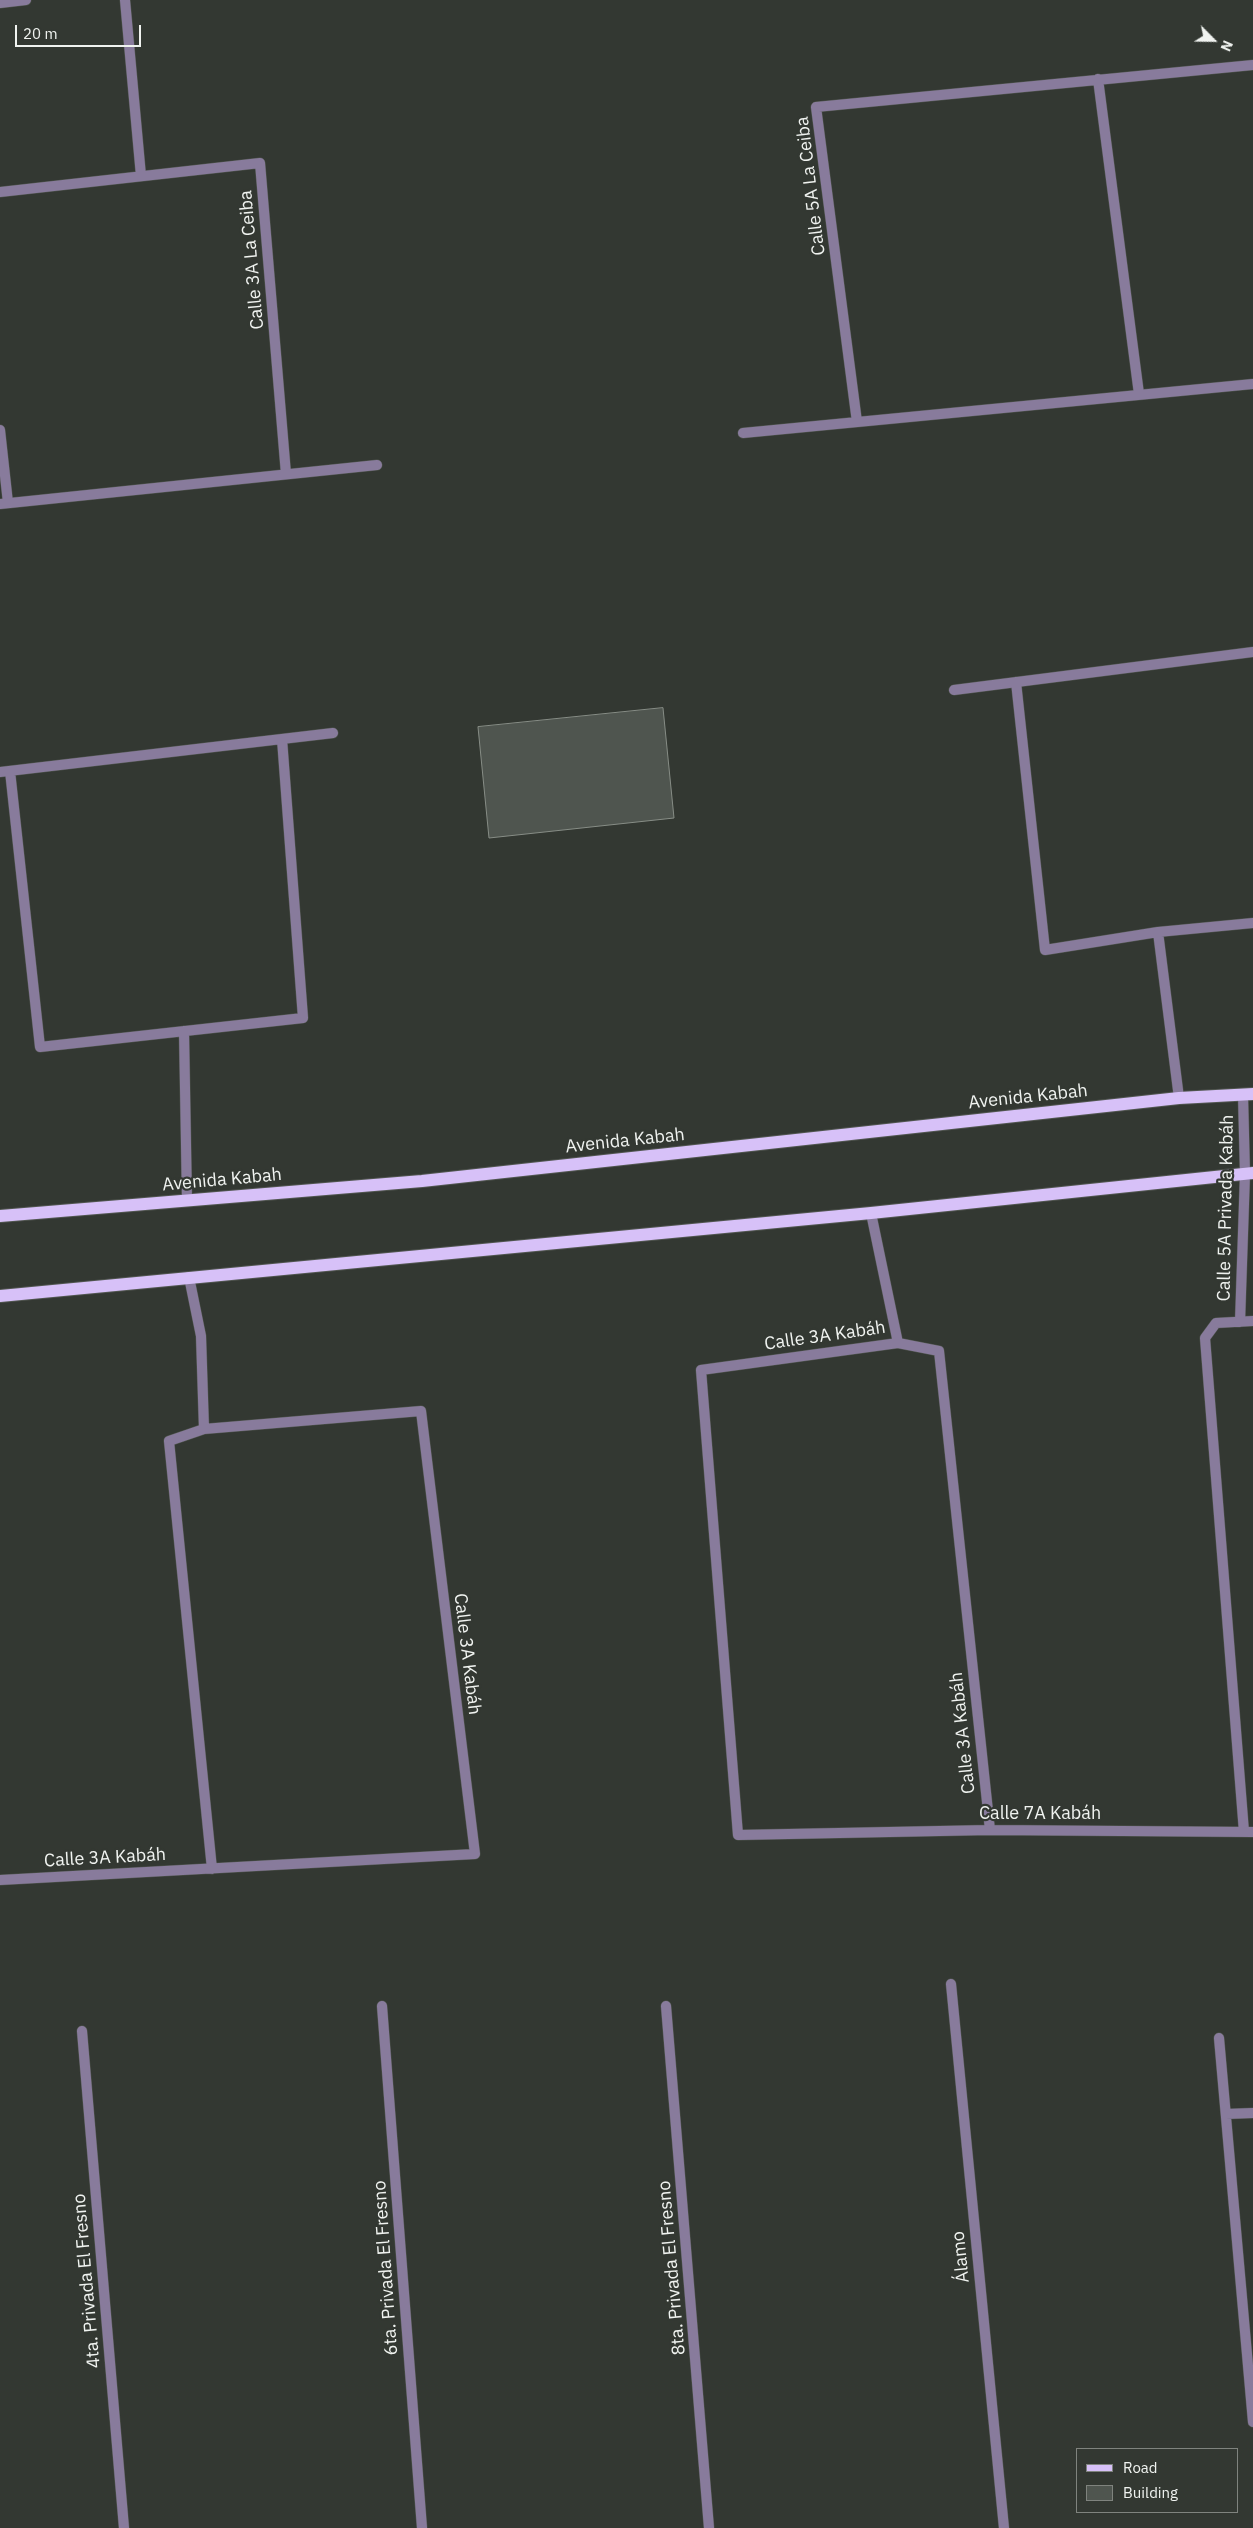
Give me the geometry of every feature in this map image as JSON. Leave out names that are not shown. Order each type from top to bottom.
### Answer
[{"type":"main road","name":"Avenida Kabah","points":[[0,1216],[422,1181],[1179,1098],[1248,1094]]},
{"type":"main road","points":[[0,1296],[872,1213],[1249,1174]]},
{"type":"street","points":[[0,3],[26,0]]},
{"type":"street","points":[[125,0],[141,176]]},
{"type":"street","name":"Calle 5A La Ceiba","points":[[857,422],[816,107],[1253,65]]},
{"type":"street","points":[[1098,79],[1139,394]]},
{"type":"street","name":"Calle 3A La Ceiba","points":[[0,192],[260,163],[286,474]]},
{"type":"street","points":[[743,433],[1253,384]]},
{"type":"street","points":[[0,430],[4,504],[377,465]]},
{"type":"street","points":[[954,690],[1253,652]]},
{"type":"street","points":[[1016,682],[1045,950],[1158,932],[1253,923]]},
{"type":"street","points":[[282,739],[303,1018],[40,1047],[5,772],[282,739],[334,734]]},
{"type":"street","points":[[1158,932],[1179,1098]]},
{"type":"street","points":[[184,1030],[187,1201]]},
{"type":"street","name":"Calle 5A Privada Kabáh","points":[[1240,1322],[1249,1174],[1248,1094]]},
{"type":"street","points":[[872,1213],[898,1343]]},
{"type":"street","points":[[189,1278],[201,1336],[204,1429]]},
{"type":"street","points":[[1248,1832],[1205,1338],[1216,1323],[1253,1321]]},
{"type":"street","name":"Calle 3A Kabáh","points":[[738,1835],[701,1370],[898,1343],[939,1351],[990,1830]]},
{"type":"street","name":"Calle 3A Kabáh","points":[[0,1880],[475,1854],[420,1411],[204,1429],[169,1441],[212,1868]]},
{"type":"street","name":"Calle 7A Kabáh","points":[[738,1835],[990,1830],[1248,1832]]},
{"type":"street","name":"Álamo","points":[[951,1984],[1004,2528]]},
{"type":"street","name":"6ta. Privada El Fresno","points":[[382,2006],[422,2528]]},
{"type":"street","name":"8ta. Privada El Fresno","points":[[666,2006],[709,2528]]},
{"type":"street","name":"4ta. Privada El Fresno","points":[[82,2031],[124,2528]]},
{"type":"street","points":[[1219,2038],[1253,2422]]},
{"type":"street","points":[[1226,2114],[1253,2113]]},
{"type":"building","points":[[663,708],[674,818],[489,838],[478,727]]}]
